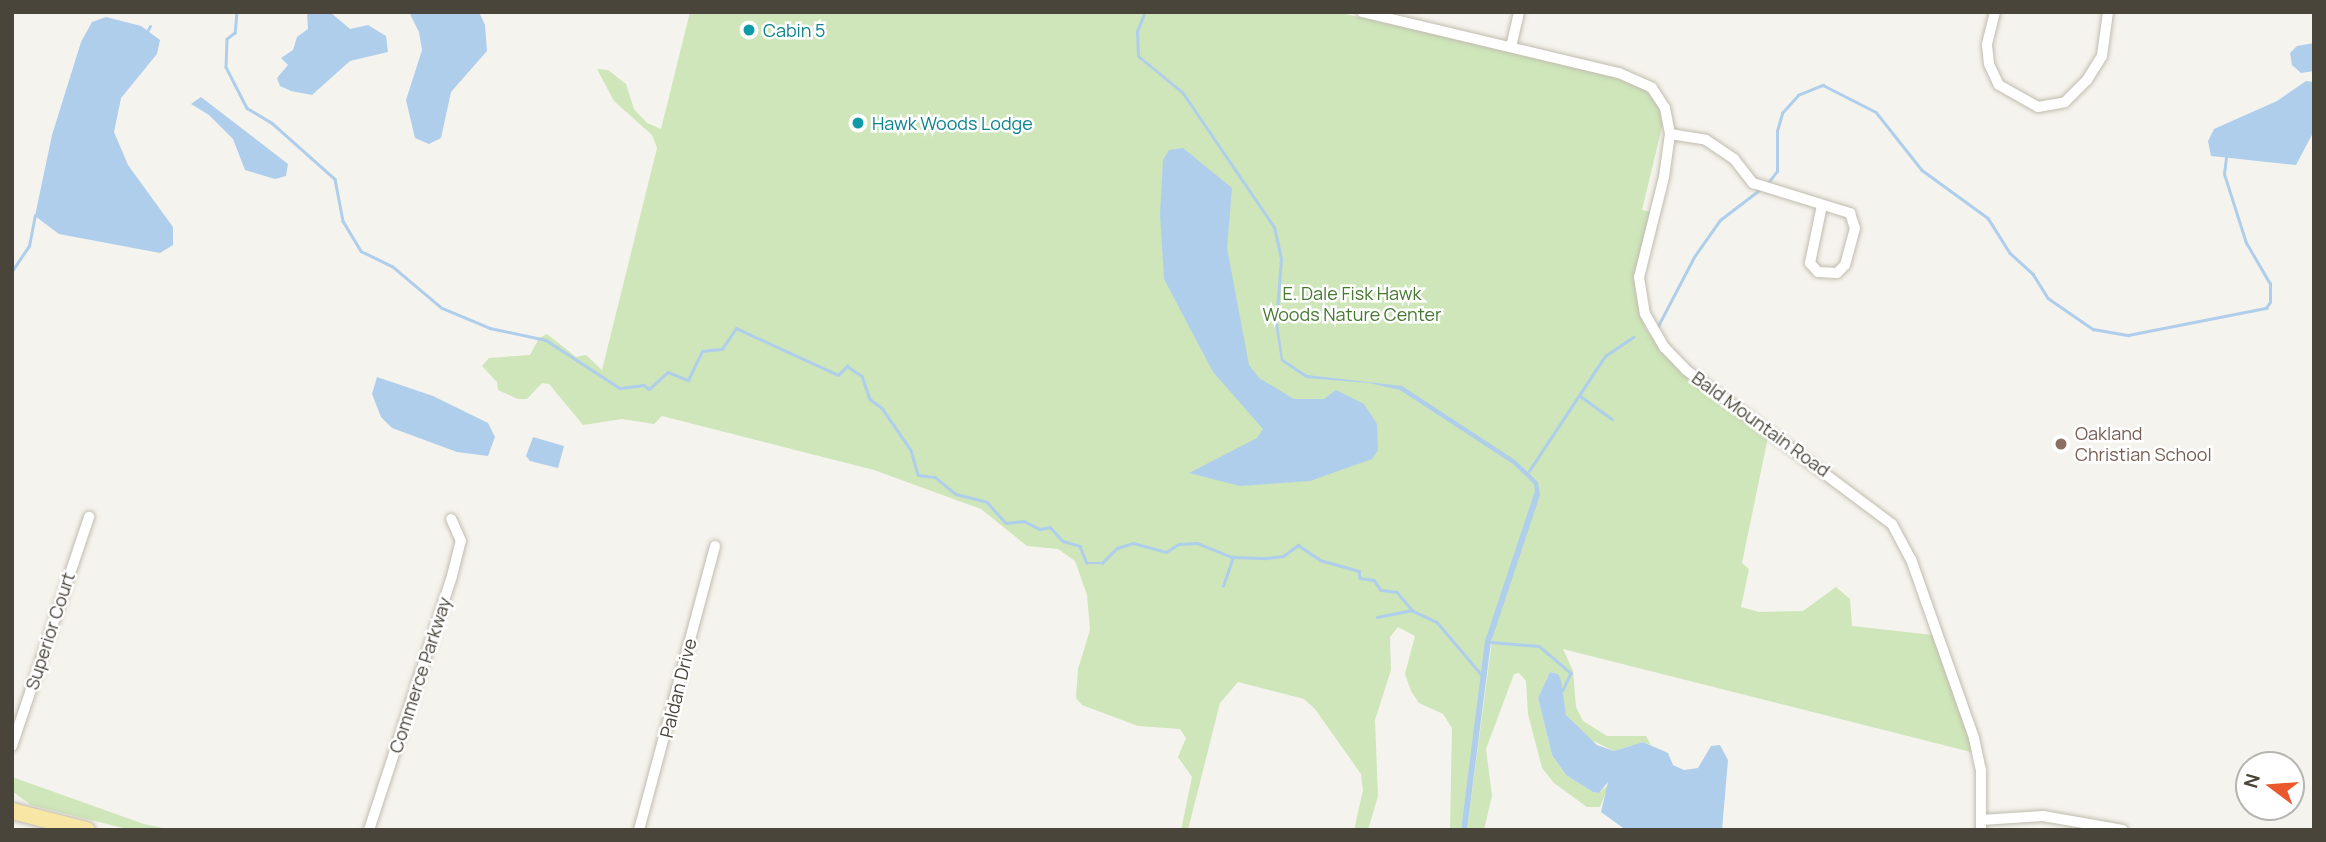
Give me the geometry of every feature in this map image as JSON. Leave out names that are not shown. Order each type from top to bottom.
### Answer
[{"type":"main road","points":[[12,811],[87,830]]},
{"type":"street","name":"Bald Mountain Road","points":[[1362,12],[1641,81],[1665,108],[1670,134],[1664,177],[1639,277],[1645,314],[1665,348],[1686,370],[1892,524],[1911,559],[1974,738],[1981,770],[1981,825]]},
{"type":"street","points":[[1511,47],[1519,12]]},
{"type":"street","points":[[1995,12],[1987,45],[1989,64],[1999,85],[2018,99],[2038,107],[2065,102],[2087,80],[2102,56],[2108,12]]},
{"type":"street","points":[[1670,134],[1706,140],[1734,159],[1753,183],[1850,213],[1855,228],[1845,265],[1837,273],[1818,272],[1810,262],[1822,205]]},
{"type":"street","name":"Superior Court","points":[[12,746],[89,517]]},
{"type":"street","name":"Commerce Parkway","points":[[369,830],[453,576],[461,541],[451,519]]},
{"type":"street","name":"Paldan Drive","points":[[639,830],[715,546]]},
{"type":"street","points":[[1981,825],[2043,816],[2123,830]]},
{"type":"green space","name":"E. Dale Fisk Hawk Woods Nature Center","points":[[690,12],[1337,12],[1604,73],[1645,90],[1658,105],[1663,123],[1642,210],[1650,212],[1634,281],[1645,328],[1679,371],[1768,437],[1742,563],[1749,569],[1741,607],[1759,612],[1803,611],[1836,587],[1850,599],[1852,626],[1933,635],[1975,753],[1563,649],[1573,671],[1576,707],[1583,721],[1607,736],[1646,736],[1651,745],[1643,742],[1614,751],[1585,737],[1566,715],[1558,674],[1550,672],[1538,698],[1552,755],[1566,775],[1593,792],[1599,793],[1609,784],[1600,807],[1587,807],[1554,783],[1542,768],[1528,714],[1526,681],[1519,673],[1514,674],[1486,749],[1492,796],[1484,830],[1467,830],[1493,633],[1488,631],[1461,830],[1450,830],[1452,728],[1443,714],[1419,703],[1411,691],[1405,674],[1415,636],[1398,627],[1390,637],[1391,670],[1375,720],[1378,796],[1368,830],[1354,830],[1363,790],[1361,774],[1315,709],[1304,699],[1238,682],[1220,703],[1188,830],[1181,830],[1192,777],[1178,757],[1186,738],[1180,729],[1138,726],[1082,705],[1076,698],[1078,669],[1090,630],[1087,595],[1075,561],[1058,549],[1027,546],[981,509],[874,470],[662,416],[654,424],[622,419],[583,425],[549,384],[542,383],[527,399],[518,399],[498,390],[497,382],[482,366],[489,358],[530,355],[539,338],[547,334],[576,357],[586,355],[602,370],[657,148],[652,135],[614,101],[597,69],[608,70],[626,84],[634,109],[647,123],[661,129]]},
{"type":"green space","points":[[12,777],[144,824],[172,830],[131,830],[31,805],[13,792]]},
{"type":"water","points":[[307,12],[330,12],[350,29],[368,25],[386,36],[388,52],[350,61],[312,95],[280,86],[277,78],[288,65],[281,58],[293,50],[297,37],[308,29]]},
{"type":"water","points":[[409,12],[479,12],[485,25],[487,51],[451,92],[441,138],[429,144],[415,138],[406,100],[422,50],[419,32]]},
{"type":"water","points":[[1144,12],[1147,12],[1139,32],[1140,56],[1184,92],[1276,227],[1283,259],[1278,324],[1283,359],[1307,375],[1402,386],[1515,460],[1538,482],[1540,495],[1491,642],[1467,830],[1461,830],[1485,641],[1535,491],[1534,484],[1513,464],[1400,390],[1369,383],[1306,378],[1281,361],[1275,323],[1280,259],[1273,228],[1182,94],[1137,57],[1136,31]]},
{"type":"water","points":[[106,17],[141,26],[160,40],[157,54],[121,98],[114,132],[128,165],[173,227],[173,245],[160,253],[59,234],[35,216],[52,135],[81,42],[92,22]]},
{"type":"water","points":[[2314,43],[2314,71],[2301,73],[2292,65],[2290,53],[2297,46]]},
{"type":"water","points":[[2306,81],[2314,82],[2314,131],[2296,165],[2211,156],[2208,141],[2214,129],[2277,101]]},
{"type":"water","points":[[201,97],[288,164],[286,176],[275,179],[245,170],[233,139],[209,115],[191,104]]},
{"type":"water","points":[[1183,148],[1232,188],[1227,248],[1249,365],[1259,378],[1294,399],[1324,399],[1336,390],[1364,404],[1377,424],[1378,450],[1372,459],[1310,481],[1240,486],[1189,473],[1257,438],[1263,429],[1213,372],[1164,279],[1160,214],[1163,160],[1169,150]]},
{"type":"water","points":[[377,377],[433,396],[488,423],[495,437],[488,456],[457,452],[392,428],[381,417],[372,394]]},
{"type":"water","points":[[533,437],[564,446],[558,468],[530,461],[526,456]]},
{"type":"water","points":[[1550,672],[1558,674],[1561,680],[1566,715],[1597,745],[1614,751],[1643,742],[1668,753],[1673,765],[1684,770],[1698,768],[1711,746],[1720,745],[1728,760],[1722,830],[1626,830],[1601,812],[1608,782],[1599,793],[1593,792],[1566,775],[1552,755],[1538,698]]},
{"type":"waterway","points":[[237,12],[235,33],[227,39],[226,67],[247,108],[272,123],[335,179],[343,221],[361,251],[392,266],[442,308],[490,328],[546,340],[620,388],[644,385],[649,389],[668,372],[688,380],[702,351],[722,349],[736,328],[838,375],[847,366],[862,376],[870,399],[882,408],[911,450],[918,475],[935,477],[956,494],[987,502],[1006,523],[1024,521],[1040,529],[1050,527],[1063,541],[1080,546],[1087,563],[1102,563],[1117,548],[1133,543],[1166,552],[1179,544],[1197,543],[1232,557],[1267,558],[1283,556],[1298,545],[1320,560],[1359,571],[1360,578],[1374,580],[1381,590],[1397,592],[1413,611],[1437,622],[1482,675]]},
{"type":"waterway","points":[[148,30],[150,26]]},
{"type":"waterway","points":[[1767,184],[1777,171],[1777,131],[1782,113],[1798,95],[1823,85],[1876,112],[1922,170],[1988,218],[2010,253],[2033,274],[2048,298],[2093,329],[2128,335],[2266,308],[2270,302],[2270,284],[2246,243],[2224,174],[2226,158]]},
{"type":"waterway","points":[[1658,326],[1694,257],[1720,220],[1762,188]]},
{"type":"waterway","points":[[12,271],[29,246],[35,216]]},
{"type":"waterway","points":[[1529,471],[1605,356],[1633,337]]},
{"type":"waterway","points":[[1579,395],[1612,419]]},
{"type":"waterway","points":[[1223,586],[1233,557]]},
{"type":"waterway","points":[[1377,617],[1412,610]]},
{"type":"waterway","points":[[1491,642],[1539,646],[1571,673],[1563,690]]},
{"type":"place","name":"Cabin 5","points":[[749,30]]},
{"type":"place","name":"Hawk Woods Lodge","points":[[858,123]]},
{"type":"place","name":"Oakland Christian School","points":[[2061,444]]}]
